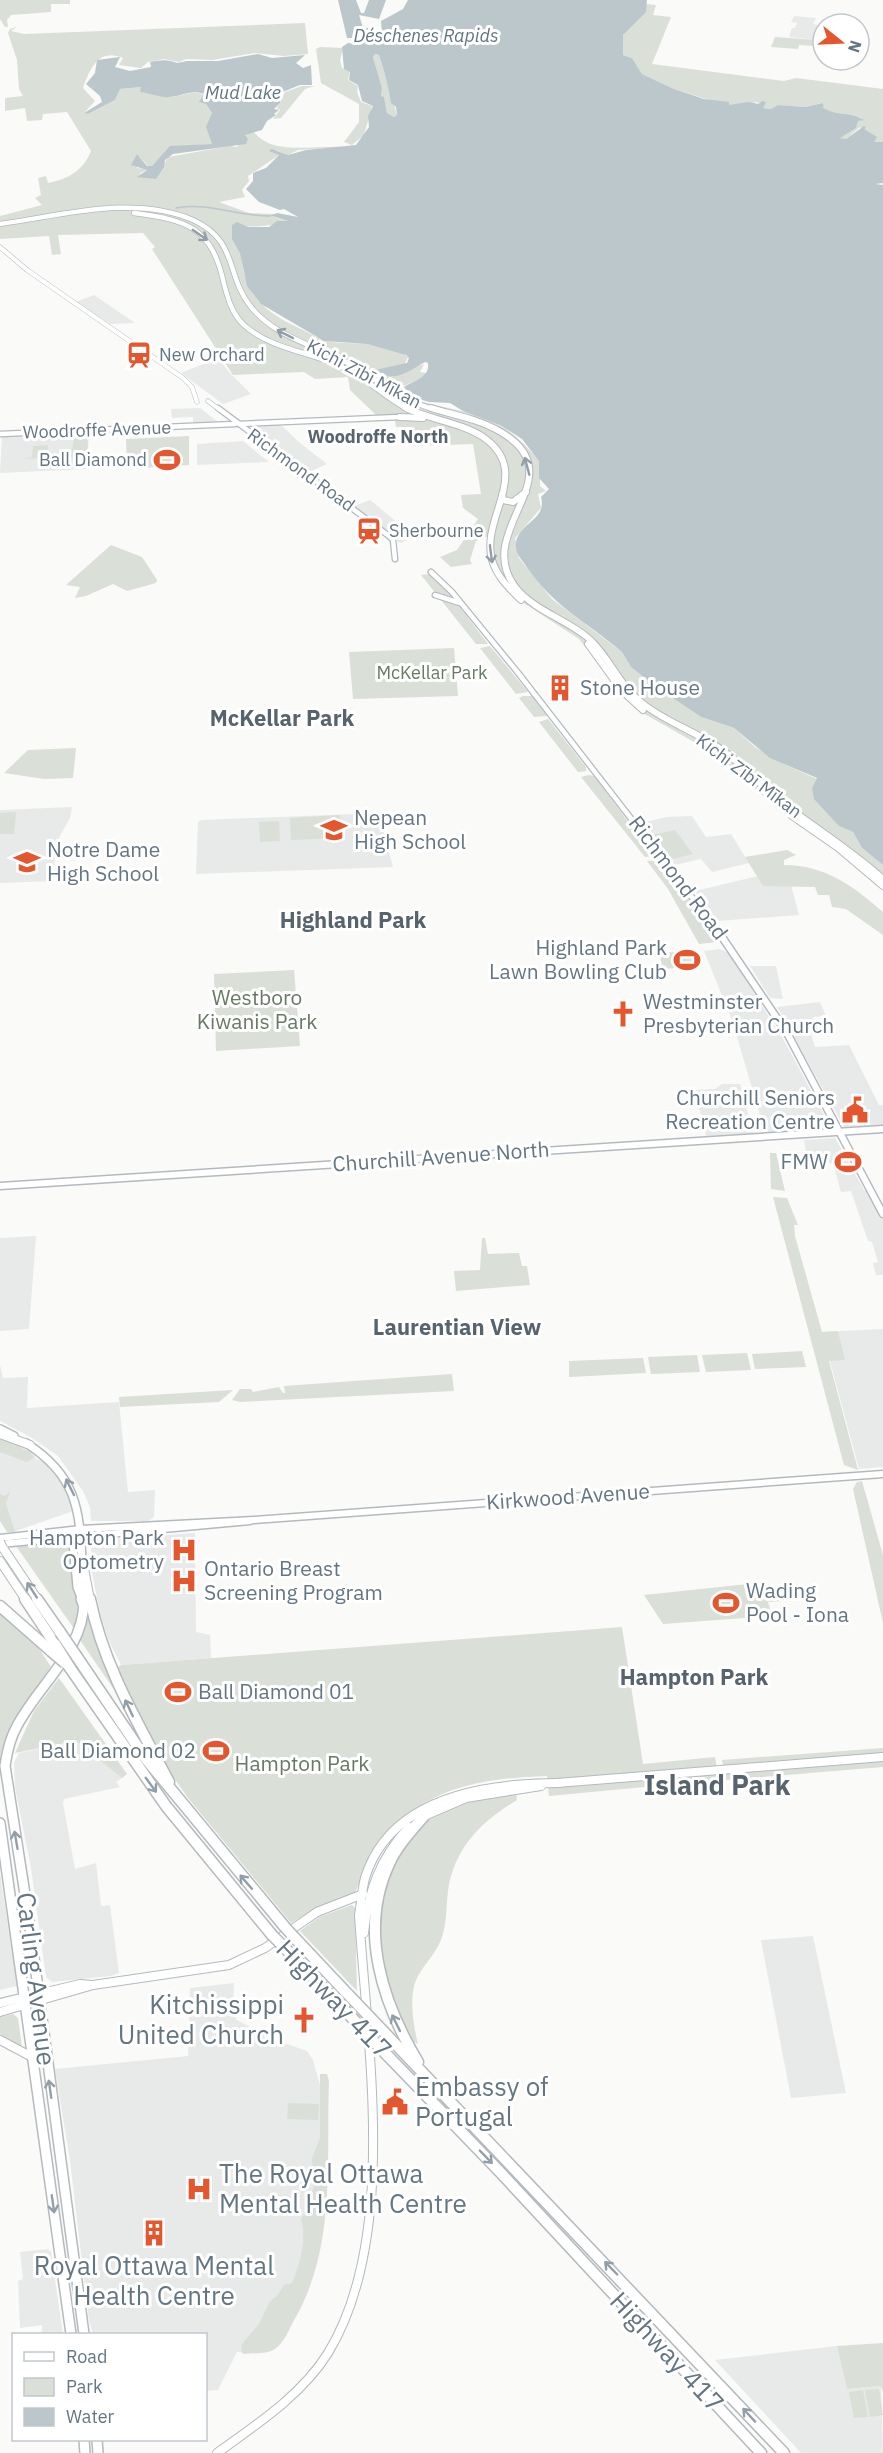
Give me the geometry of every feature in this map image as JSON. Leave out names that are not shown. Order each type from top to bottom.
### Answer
[{"type":"highway","name":"Kichi Zībī Mīkan","points":[[0,225],[117,208],[158,211],[196,221],[215,232],[225,242],[241,295],[258,316],[285,334],[335,356],[400,397],[471,420],[499,432],[521,451],[530,472],[527,491],[501,548],[502,565],[514,586],[533,603],[592,641],[624,686],[641,703],[723,751],[779,801],[842,843],[883,879]]},
{"type":"highway","name":"Kichi Zībī Mīkan","points":[[0,225],[109,213],[149,215],[180,223],[204,236],[213,246],[218,256],[228,302],[242,322],[274,343],[356,374],[389,398],[423,415],[471,432],[492,444],[503,459],[506,475],[490,552],[496,572],[508,589],[529,606],[583,639],[596,653],[622,691],[637,706],[720,754],[776,804],[838,848],[883,886]]},
{"type":"highway","points":[[327,362],[335,356]]},
{"type":"highway","points":[[389,398],[406,412],[400,417]]},
{"type":"highway","points":[[400,417],[444,414],[471,420]]},
{"type":"highway","points":[[400,417],[422,418],[471,432]]},
{"type":"highway","points":[[502,495],[503,500],[513,502],[527,491]]},
{"type":"highway","points":[[0,1434],[30,1446]]},
{"type":"highway","points":[[1,1543],[146,1759],[284,1926],[426,2073],[781,2450]]},
{"type":"highway","points":[[82,1558],[94,1620],[110,1666],[133,1717],[177,1797]]},
{"type":"highway","points":[[0,1561],[53,1648]]},
{"type":"highway","points":[[0,1606],[53,1648]]},
{"type":"highway","name":"Highway 417","points":[[53,1648],[70,1668],[166,1806],[272,1935],[500,2172],[761,2453]]},
{"type":"highway","points":[[424,1816],[387,1866],[378,1892],[376,1920],[380,1973],[386,2001],[401,2034],[426,2073]]},
{"type":"main road","points":[[0,247],[35,276],[183,378],[192,387],[197,402]]},
{"type":"main road","name":"Richmond Road","points":[[208,401],[323,489],[341,498],[393,540],[395,559]]},
{"type":"main road","name":"Woodroffe Avenue","points":[[0,434],[400,417]]},
{"type":"main road","name":"Richmond Road","points":[[431,572],[463,605],[729,945],[787,1033],[883,1214]]},
{"type":"main road","points":[[435,595],[463,605]]},
{"type":"main road","name":"Churchill Avenue North","points":[[0,1186],[883,1130]]},
{"type":"main road","name":"Carling Avenue","points":[[0,1429],[48,1457],[65,1477],[76,1502],[77,1533],[82,1558],[84,1606],[77,1634],[19,1722],[10,1740],[5,1759],[84,2330]]},
{"type":"main road","name":"Kirkwood Avenue","points":[[1,1543],[77,1533],[213,1526],[254,1520],[883,1474]]},
{"type":"main road","points":[[77,1533],[77,1587],[84,1606]]},
{"type":"main road","points":[[217,2453],[274,2409],[318,2367],[339,2334],[354,2297],[363,2250],[372,2170],[360,1923],[361,1896],[367,1875],[385,1842],[401,1825],[425,1807],[449,1796],[477,1788],[883,1757]]},
{"type":"main road","points":[[363,1952],[365,1918],[372,1885],[380,1864],[393,1844],[424,1816],[452,1802],[478,1795],[559,1782]]},
{"type":"main road","name":"Carling Avenue","points":[[0,1823],[70,2332]]},
{"type":"main road","points":[[0,2003],[24,2001],[93,1985],[229,1965],[265,1948],[323,1909],[361,1896],[372,1885]]},
{"type":"main road","points":[[0,2012],[24,2001]]},
{"type":"main road","points":[[0,2040],[32,2057]]},
{"type":"main road","points":[[70,2332],[84,2330]]},
{"type":"shaded area","points":[[794,16],[811,18],[811,39],[789,37],[792,28],[795,28],[797,23],[791,22]]},
{"type":"shaded area","points":[[94,295],[135,323],[110,324],[76,302]]},
{"type":"shaded area","points":[[218,358],[251,394],[223,404],[181,373]]},
{"type":"shaded area","points":[[200,408],[218,422],[193,423],[193,417],[172,418],[171,409]]},
{"type":"shaded area","points":[[280,424],[327,464],[309,472],[253,427]]},
{"type":"shaded area","points":[[89,432],[87,469],[0,473],[2,436]]},
{"type":"shaded area","points":[[243,441],[269,462],[197,465],[197,444]]},
{"type":"shaded area","points":[[370,500],[415,537],[400,543],[354,506]]},
{"type":"shaded area","name":"Notre Dame High School","points":[[72,807],[70,818],[56,843],[53,881],[0,883],[0,810]]},
{"type":"shaded area","points":[[379,813],[393,867],[196,874],[198,822],[201,820]]},
{"type":"shaded area","points":[[692,816],[706,837],[731,834],[749,863],[712,872],[701,859],[675,865],[642,823],[666,817]]},
{"type":"shaded area","points":[[758,876],[764,886],[791,885],[799,915],[717,921],[695,891]]},
{"type":"shaded area","points":[[720,949],[729,953],[786,1044],[830,1126],[828,1129],[768,1132],[764,1129],[732,1020],[704,951]]},
{"type":"shaded area","points":[[750,966],[776,966],[783,999],[770,998]]},
{"type":"shaded area","points":[[820,1002],[826,1016],[813,1017],[816,1029],[791,1030],[777,1007]]},
{"type":"shaded area","points":[[811,1034],[815,1047],[849,1045],[879,1105],[883,1105],[883,1125],[844,1127],[794,1037]]},
{"type":"shaded area","points":[[722,1084],[740,1084],[753,1133],[706,1136],[695,1090],[715,1089]]},
{"type":"shaded area","points":[[835,1138],[864,1190],[871,1190],[883,1214],[883,1275],[876,1275],[873,1263],[878,1262],[872,1242],[868,1241],[851,1191],[841,1192],[833,1163],[808,1163],[804,1140]]},
{"type":"shaded area","points":[[36,1236],[29,1329],[0,1331],[0,1238]]},
{"type":"shaded area","points":[[883,1329],[883,1467],[859,1469],[822,1332]]},
{"type":"shaded area","points":[[0,1365],[3,1378],[28,1377],[27,1408],[119,1402],[128,1492],[155,1490],[154,1517],[148,1521],[91,1521],[90,1507],[83,1491],[58,1456],[32,1438],[0,1421]]},
{"type":"shaded area","points":[[0,1442],[44,1462],[63,1485],[73,1511],[13,1532],[0,1513]]},
{"type":"shaded area","points":[[195,1533],[196,1632],[210,1635],[211,1658],[121,1665],[108,1639],[101,1617],[92,1573],[91,1545],[97,1540]]},
{"type":"shaded area","points":[[76,1741],[122,1778],[116,1782],[120,1787],[64,1799],[63,1803],[75,1869],[96,1863],[101,1906],[110,1905],[119,1973],[111,1976],[52,1982],[46,1977],[31,1868],[15,1788],[14,1763],[19,1753]]},
{"type":"shaded area","points":[[0,1873],[17,1986],[0,1990]]},
{"type":"shaded area","points":[[813,1936],[846,2093],[791,2098],[761,1940]]},
{"type":"shaded area","name":"The Royal Ottawa Mental Health Centre","points":[[234,1983],[233,2014],[237,2020],[270,2038],[307,2051],[313,2060],[322,2092],[323,2216],[273,2347],[237,2352],[218,2390],[207,2391],[207,2333],[93,2333],[89,2320],[70,2161],[55,2069],[188,2056],[190,1988]]},
{"type":"shaded area","points":[[48,2249],[51,2252],[63,2333],[42,2333],[42,2325],[20,2328],[18,2281],[23,2279],[20,2252]]},
{"type":"shaded area","points":[[837,2346],[847,2389],[881,2386],[883,2453],[801,2453],[715,2360]]},
{"type":"green space","points":[[0,0],[70,0],[70,4],[51,4],[51,12],[11,15],[7,20],[8,27],[5,27],[0,19]]},
{"type":"green space","points":[[646,4],[656,5],[653,15],[671,17],[652,64],[784,81],[796,78],[883,89],[883,142],[874,142],[860,127],[846,139],[839,138],[862,118],[832,114],[821,107],[821,103],[806,107],[778,105],[772,109],[763,108],[757,102],[729,106],[674,89],[642,74],[632,58],[623,55],[622,40],[626,30],[645,12]]},
{"type":"green space","points":[[305,23],[308,54],[284,56],[255,53],[212,60],[186,59],[179,62],[164,59],[148,62],[141,68],[119,65],[123,58],[108,56],[102,58],[92,67],[83,88],[95,101],[84,113],[88,114],[115,100],[120,89],[141,87],[144,93],[169,97],[191,93],[204,95],[200,102],[206,104],[212,113],[209,135],[212,144],[170,147],[152,166],[148,166],[137,154],[137,168],[148,169],[139,174],[156,179],[168,157],[230,146],[237,147],[248,132],[254,132],[262,139],[283,147],[342,147],[298,150],[288,155],[276,150],[279,155],[248,176],[249,181],[242,190],[245,197],[219,202],[249,213],[274,214],[275,217],[289,221],[260,226],[243,226],[241,245],[245,276],[258,300],[282,319],[323,340],[391,348],[408,357],[405,363],[418,366],[424,364],[420,372],[426,373],[424,377],[401,387],[406,394],[419,401],[486,418],[502,426],[522,442],[540,461],[540,486],[546,491],[538,494],[541,508],[515,538],[519,558],[552,599],[622,652],[631,667],[655,686],[701,717],[734,728],[755,747],[784,764],[817,779],[816,785],[839,826],[853,832],[862,848],[883,865],[883,888],[840,852],[778,809],[717,755],[641,712],[628,701],[579,639],[519,600],[499,581],[490,566],[488,536],[476,541],[470,560],[472,564],[451,567],[440,557],[457,550],[478,519],[463,508],[461,495],[481,494],[473,444],[413,446],[410,427],[396,427],[394,415],[376,415],[350,390],[348,377],[315,379],[304,372],[233,375],[152,249],[155,247],[143,233],[58,235],[61,254],[52,255],[49,236],[0,239],[0,216],[42,205],[35,198],[41,195],[38,178],[46,176],[48,183],[74,173],[84,164],[91,151],[67,112],[43,114],[42,120],[27,121],[25,108],[5,111],[5,98],[23,96],[19,89],[17,60],[8,33],[10,29],[17,27],[11,31],[24,34]]},
{"type":"green space","points":[[775,37],[811,40],[811,46],[799,45],[798,49],[771,47]]},
{"type":"green space","points":[[320,47],[343,48],[340,60],[342,68],[350,71],[348,80],[358,86],[357,92],[361,102],[372,106],[364,135],[352,145],[344,142],[359,122],[359,104],[321,83],[316,49]]},
{"type":"green space","points":[[375,54],[379,55],[397,115],[394,117],[387,113],[384,98],[381,96],[382,88],[373,57]]},
{"type":"green space","points":[[302,86],[315,86],[305,89],[281,118],[273,119],[280,110],[277,108],[285,92]]},
{"type":"green space","points":[[88,435],[87,460],[65,457],[22,459],[32,457],[33,446],[48,445],[48,453],[71,455],[74,439],[85,439]]},
{"type":"green space","points":[[189,436],[189,465],[127,469],[126,439]]},
{"type":"green space","points":[[111,545],[142,557],[157,580],[156,583],[127,591],[113,584],[86,596],[75,598],[80,587],[66,585]]},
{"type":"green space","points":[[430,574],[444,586],[488,644],[476,644],[421,575]]},
{"type":"green space","points":[[490,646],[528,692],[516,694],[480,648]]},
{"type":"green space","name":"McKellar Park","points":[[454,648],[458,696],[353,699],[349,652]]},
{"type":"green space","points":[[532,696],[547,716],[534,717],[519,698]]},
{"type":"green space","points":[[548,719],[586,767],[586,771],[578,772],[539,722]]},
{"type":"green space","points":[[76,748],[73,778],[44,779],[4,773],[28,750]]},
{"type":"green space","points":[[594,776],[654,856],[645,857],[581,777]]},
{"type":"green space","points":[[16,812],[14,834],[0,834],[0,813]]},
{"type":"green space","points":[[340,815],[341,838],[291,840],[290,818]]},
{"type":"green space","points":[[279,821],[280,841],[260,842],[259,822]]},
{"type":"green space","points":[[675,830],[693,854],[672,859],[652,835]]},
{"type":"green space","points":[[787,850],[796,855],[784,860],[784,865],[813,869],[838,879],[883,912],[883,935],[846,909],[832,907],[829,895],[818,895],[815,887],[763,886],[745,857]]},
{"type":"green space","points":[[659,860],[685,891],[717,938],[717,942],[699,944],[668,889],[647,861]]},
{"type":"green space","points":[[696,951],[701,966],[663,969],[659,953]]},
{"type":"green space","name":"Westboro Kiwanis Park","points":[[294,970],[300,1046],[216,1051],[214,974]]},
{"type":"green space","points":[[770,1153],[776,1153],[785,1191],[771,1189]]},
{"type":"green space","points":[[773,1197],[787,1198],[798,1225],[794,1225],[795,1236],[822,1332],[838,1331],[845,1360],[829,1361],[858,1470],[844,1465]]},
{"type":"green space","points":[[482,1238],[485,1238],[488,1254],[519,1253],[522,1266],[527,1266],[530,1285],[456,1291],[454,1271],[480,1270]]},
{"type":"green space","points":[[802,1351],[806,1367],[755,1369],[752,1354]]},
{"type":"green space","points":[[747,1353],[751,1370],[706,1372],[702,1355]]},
{"type":"green space","points":[[697,1355],[700,1372],[651,1374],[648,1357]]},
{"type":"green space","points":[[643,1358],[646,1373],[569,1377],[569,1361]]},
{"type":"green space","points":[[452,1374],[454,1391],[240,1402],[232,1400],[240,1389],[251,1389],[253,1392],[279,1387],[285,1393],[284,1386]]},
{"type":"green space","points":[[233,1390],[219,1402],[120,1407],[119,1397]]},
{"type":"green space","points":[[0,1436],[35,1457],[27,1462],[0,1452]]},
{"type":"green space","points":[[862,1481],[883,1555],[883,1623],[853,1489],[857,1482]]},
{"type":"green space","points":[[10,1491],[6,1504],[15,1532],[7,1532],[0,1521],[0,1494],[5,1496]]},
{"type":"green space","points":[[66,1541],[70,1548],[79,1618],[75,1630],[16,1546]]},
{"type":"green space","points":[[748,1584],[765,1589],[766,1594],[794,1595],[795,1600],[768,1602],[770,1609],[756,1610],[758,1617],[663,1624],[644,1595]]},
{"type":"green space","points":[[0,1612],[30,1634],[51,1667],[14,1726],[0,1767]]},
{"type":"green space","points":[[89,1614],[117,1688],[117,1694],[80,1640]]},
{"type":"green space","name":"Hampton Park","points":[[622,1627],[643,1764],[715,1757],[719,1780],[549,1796],[547,1776],[482,1782],[454,1790],[430,1800],[408,1815],[388,1835],[371,1861],[355,1893],[315,1909],[291,1923],[188,1798],[160,1758],[115,1669],[121,1665]]},
{"type":"green space","points":[[59,1678],[127,1774],[122,1778],[76,1741],[15,1753],[34,1711]]},
{"type":"green space","points":[[883,1748],[883,1767],[726,1780],[722,1760]]},
{"type":"green space","points":[[516,1792],[517,1800],[481,1827],[463,1849],[456,1862],[448,1891],[442,1937],[418,1976],[413,1991],[413,2018],[418,2044],[411,2040],[386,1988],[378,1922],[389,1867],[423,1822],[462,1802]]},
{"type":"green space","points":[[352,1905],[355,1908],[357,1991],[300,1931],[319,1917]]},
{"type":"green space","points":[[13,2014],[18,2018],[22,2047],[0,2035],[0,2017]]},
{"type":"green space","points":[[320,2074],[327,2074],[329,2081],[328,2174],[323,2235],[317,2265],[307,2294],[281,2343],[268,2352],[244,2354],[241,2352],[242,2344],[259,2324],[270,2301],[277,2296],[284,2285],[292,2283],[300,2260],[303,2243],[301,2219],[311,2202],[314,2182],[312,2158],[320,2138]]},
{"type":"green space","points":[[288,2103],[319,2104],[318,2120],[287,2119]]},
{"type":"green space","points":[[883,2343],[883,2393],[881,2386],[847,2389],[837,2346]]},
{"type":"green space","points":[[879,2389],[883,2415],[870,2417],[865,2390]]},
{"type":"green space","points":[[863,2390],[868,2417],[854,2418],[849,2392]]},
{"type":"water","points":[[338,0],[356,0],[361,13],[364,13],[369,0],[386,0],[379,19],[359,15],[363,28],[376,28],[373,34],[363,38],[347,38]]},
{"type":"water","name":"Déschenes Rapids","points":[[408,0],[647,0],[646,12],[623,35],[623,55],[632,58],[642,74],[674,89],[704,99],[729,102],[729,105],[749,102],[759,104],[762,101],[766,102],[763,108],[771,109],[778,105],[806,107],[822,103],[824,106],[822,107],[827,110],[864,120],[858,121],[856,128],[840,138],[846,139],[864,126],[866,128],[864,129],[877,137],[874,142],[883,142],[883,183],[875,184],[883,185],[883,865],[862,848],[853,832],[839,826],[814,799],[812,788],[817,778],[770,758],[734,728],[701,717],[655,686],[631,667],[622,652],[569,612],[546,591],[516,549],[518,535],[537,516],[542,505],[541,497],[549,489],[539,478],[539,461],[522,439],[500,425],[463,411],[450,403],[429,402],[409,396],[404,387],[424,375],[428,363],[425,362],[400,375],[382,374],[375,370],[407,363],[409,358],[406,355],[368,344],[324,341],[261,304],[247,286],[240,253],[232,239],[232,225],[237,222],[248,227],[269,227],[277,221],[288,221],[273,216],[266,217],[277,213],[298,217],[284,209],[280,210],[259,202],[246,189],[253,181],[253,173],[266,168],[279,155],[269,151],[272,149],[288,155],[306,150],[356,145],[369,127],[368,116],[373,106],[362,101],[358,85],[349,80],[350,72],[344,69],[342,47],[348,43],[356,44],[364,40],[367,44],[382,33],[381,21],[403,9]],"holes":[[[375,54],[379,55],[391,103],[396,107],[397,115],[394,117],[387,113],[384,97],[381,96],[382,88],[373,57]]]},
{"type":"water","name":"Mud Lake","points":[[258,54],[272,58],[305,55],[296,63],[303,68],[311,65],[312,85],[300,85],[280,93],[280,103],[274,109],[279,110],[274,114],[276,115],[267,121],[262,130],[245,135],[248,139],[246,144],[173,154],[165,160],[164,167],[156,179],[137,177],[147,170],[131,165],[137,154],[147,166],[152,166],[170,146],[212,144],[206,127],[212,113],[206,104],[199,102],[204,94],[191,92],[167,97],[140,92],[141,87],[120,89],[115,100],[88,114],[84,113],[102,102],[100,96],[86,84],[95,73],[97,60],[120,57],[115,67],[130,71],[151,67],[150,62],[157,61],[167,60],[177,63],[218,61]]},
{"type":"waterway","points":[[176,208],[200,207],[269,216]]},
{"type":"place","name":"New Orchard","points":[[139,355]]},
{"type":"place","name":"Ball Diamond","points":[[167,460]]},
{"type":"place","name":"Sherbourne","points":[[369,531]]},
{"type":"place","name":"Stone House","points":[[560,688]]},
{"type":"place","name":"Nepean High School","points":[[334,830]]},
{"type":"place","name":"Notre Dame High School","points":[[27,862]]},
{"type":"place","name":"Highland Park Lawn Bowling Club","points":[[687,960]]},
{"type":"place","name":"Westminster Presbyterian Church","points":[[623,1014]]},
{"type":"place","name":"Churchill Seniors Recreation Centre","points":[[855,1110]]},
{"type":"place","name":"FMW","points":[[848,1162]]},
{"type":"place","name":"Hampton Park Optometry","points":[[184,1550]]},
{"type":"place","name":"Ontario Breast Screening Program","points":[[184,1581]]},
{"type":"place","name":"Wading Pool - Iona","points":[[726,1603]]},
{"type":"place","name":"Ball Diamond 01","points":[[178,1692]]},
{"type":"place","name":"Ball Diamond 02","points":[[216,1751]]},
{"type":"place","name":"Kitchissippi United Church","points":[[304,2020]]},
{"type":"place","name":"Embassy of Portugal","points":[[395,2102]]},
{"type":"place","name":"The Royal Ottawa Mental Health Centre","points":[[199,2189]]},
{"type":"place","name":"Royal Ottawa Mental Health Centre","points":[[154,2233]]},
{"type":"district","name":"Woodroffe North","points":[[378,437]]},
{"type":"district","name":"McKellar Park","points":[[282,718]]},
{"type":"district","name":"Highland Park","points":[[353,920]]},
{"type":"district","name":"Laurentian View","points":[[457,1327]]},
{"type":"district","name":"Hampton Park","points":[[694,1677]]},
{"type":"district","name":"Island Park","points":[[717,1786]]}]
